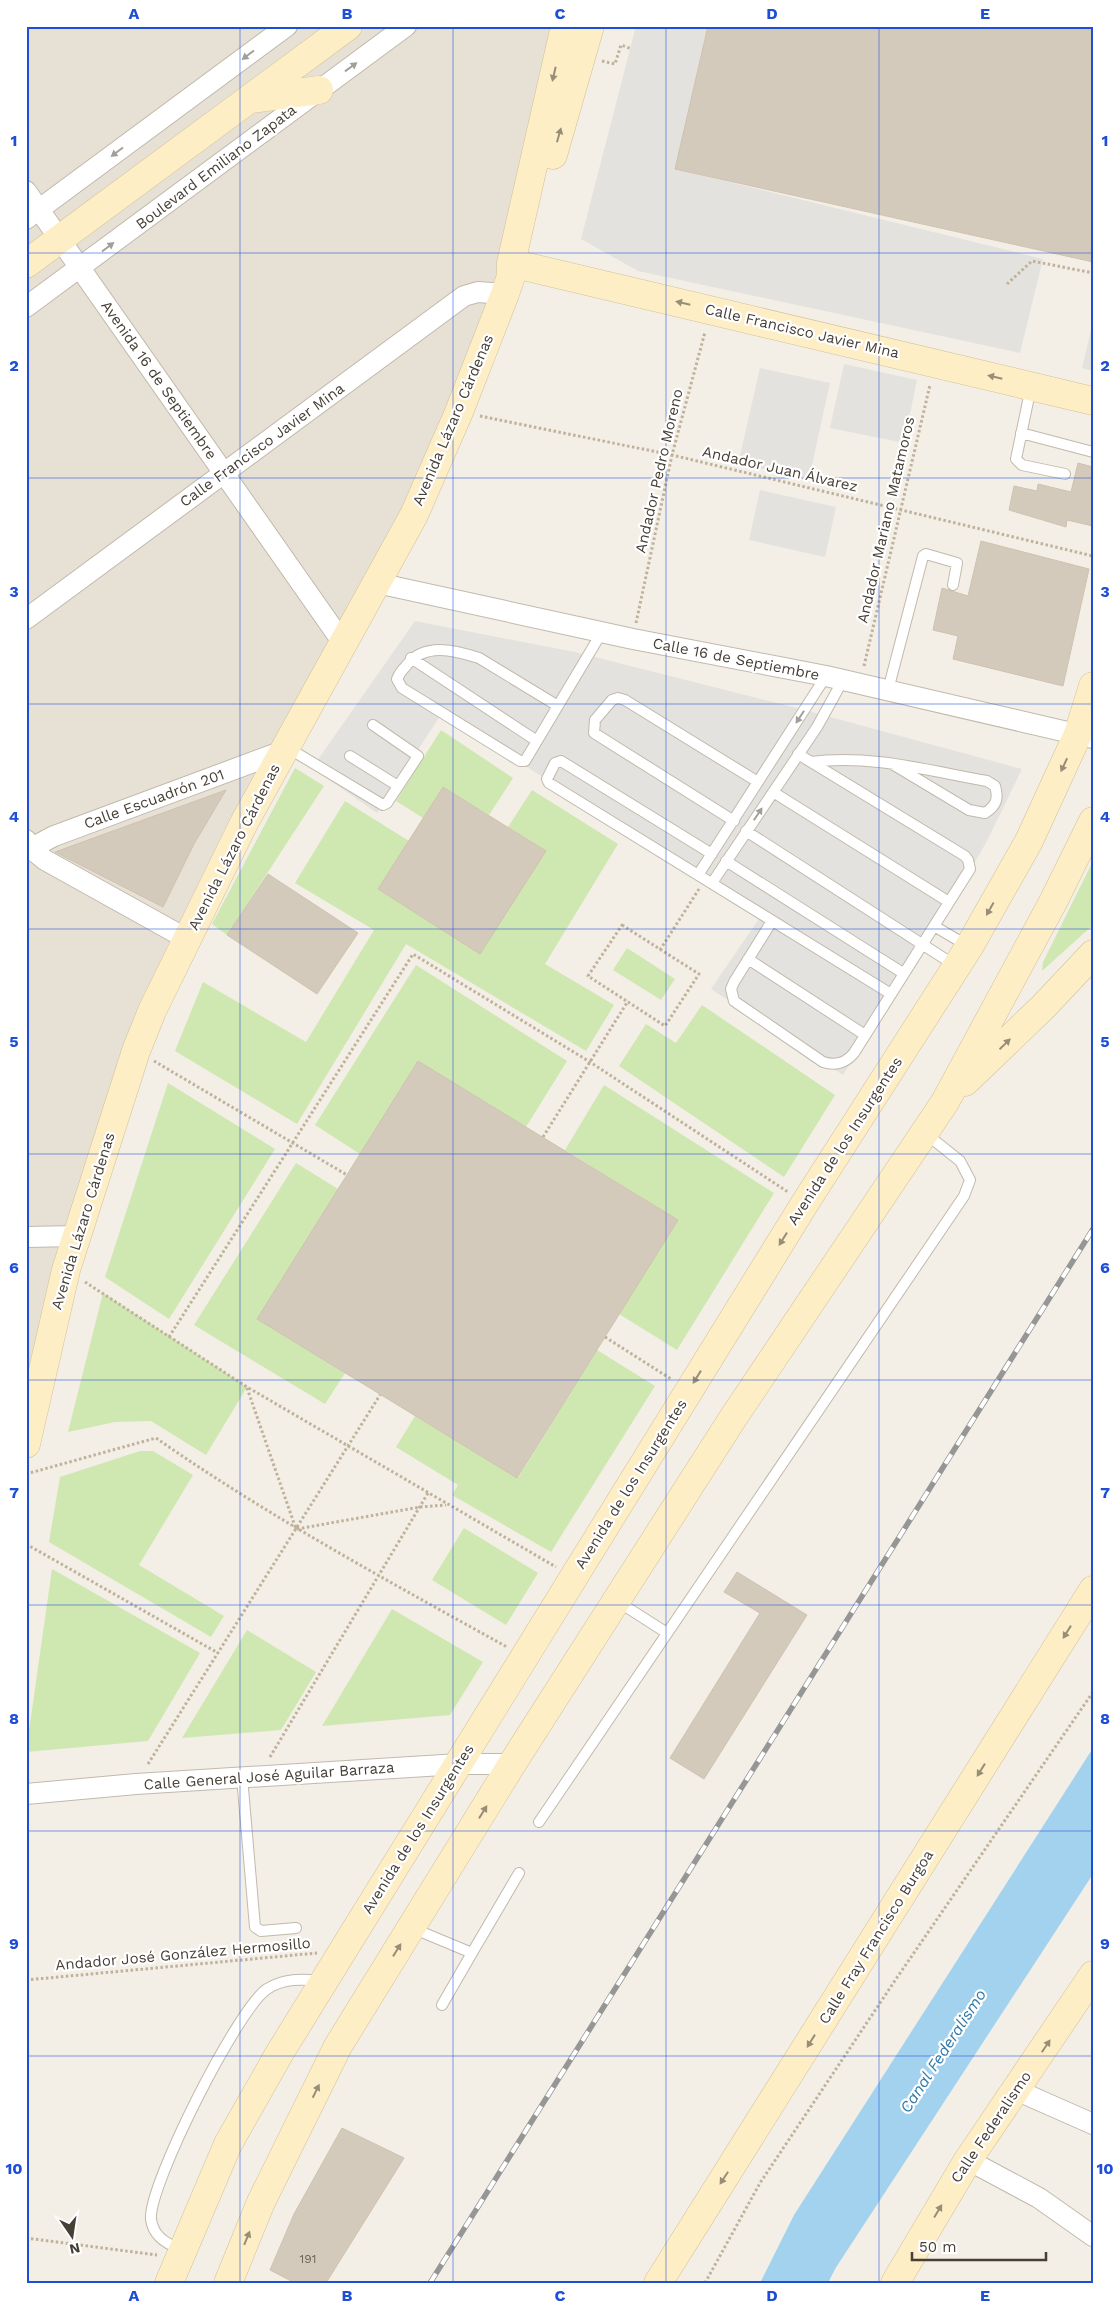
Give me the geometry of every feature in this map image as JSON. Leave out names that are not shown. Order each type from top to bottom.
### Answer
[{"type":"main road","points":[[308,56],[321,26]]},
{"type":"main road","points":[[26,264],[348,26]]},
{"type":"main road","name":"Avenida Lázaro Cárdenas","points":[[512,275],[565,26]]},
{"type":"main road","name":"Avenida Lázaro Cárdenas","points":[[26,1444],[66,1270],[136,1051],[152,1010],[244,823],[377,583],[435,471],[512,275],[590,26]]},
{"type":"main road","points":[[248,100],[319,90]]},
{"type":"main road","name":"Calle Francisco Javier Mina","points":[[512,275],[711,310],[1093,401]]},
{"type":"main road","name":"Avenida de los Insurgentes","points":[[169,2283],[228,2144],[322,1981],[459,1764],[805,1203],[963,956],[1029,841],[1085,736],[1093,686]]},
{"type":"main road","points":[[228,2282],[261,2202],[338,2046],[512,1764],[733,1418],[945,1102],[1049,910],[1093,821]]},
{"type":"main road","points":[[945,1102],[1043,1007],[1093,954]]},
{"type":"main road","name":"Calle Fray Francisco Burgoa","points":[[658,2283],[1093,1590]]},
{"type":"main road","name":"Calle Federalismo","points":[[895,2283],[968,2160],[1093,1975]]},
{"type":"street","points":[[33,215],[287,26]]},
{"type":"street","name":"Boulevard Emiliano Zapata","points":[[26,307],[406,26]]},
{"type":"street","name":"Avenida 16 de Septiembre","points":[[26,192],[33,215],[60,239],[343,643]]},
{"type":"street","name":"Calle Francisco Javier Mina","points":[[26,618],[464,296],[478,292],[512,275]]},
{"type":"street","name":"Calle 16 de Septiembre","points":[[377,583],[633,639],[843,680],[1085,736]]},
{"type":"street","name":"Calle Escuadrón 201","points":[[28,847],[285,749]]},
{"type":"street","points":[[28,847],[45,860],[187,938]]},
{"type":"street","points":[[26,1237],[76,1236]]},
{"type":"street","name":"Calle General José Aguilar Barraza","points":[[26,1794],[136,1784],[459,1764],[512,1764]]},
{"type":"street","points":[[1016,2090],[1093,2124]]},
{"type":"street","points":[[968,2160],[1039,2198],[1093,2236]]},
{"type":"lane","points":[[1031,386],[1016,455],[1019,463],[1065,474]]},
{"type":"lane","points":[[1021,433],[1093,452]]},
{"type":"lane","points":[[888,690],[923,556],[926,554],[957,563],[953,585]]},
{"type":"lane","points":[[558,706],[479,658],[433,649],[421,652],[412,658],[398,675],[397,679],[402,688],[520,761],[526,761],[602,632]]},
{"type":"lane","points":[[412,658],[537,741]]},
{"type":"lane","points":[[712,884],[817,727],[843,680]]},
{"type":"lane","points":[[698,875],[758,782],[843,680]]},
{"type":"lane","points":[[734,821],[594,733],[595,720],[612,700],[618,698],[625,700],[758,782]]},
{"type":"lane","points":[[285,749],[381,805],[387,803],[418,756],[372,725]]},
{"type":"lane","points":[[772,921],[731,990],[734,1001],[823,1062],[830,1064],[844,1062],[854,1053],[970,869],[968,860],[798,754]]},
{"type":"lane","points":[[350,756],[398,786]]},
{"type":"lane","points":[[810,762],[835,759],[894,765],[988,781],[995,786],[996,801],[992,808],[985,813],[969,810],[894,765]]},
{"type":"lane","points":[[712,854],[561,761],[555,763],[547,782],[891,994]]},
{"type":"lane","points":[[773,792],[949,902]]},
{"type":"lane","points":[[746,831],[922,944],[963,956]]},
{"type":"lane","points":[[726,861],[904,973]]},
{"type":"lane","points":[[934,926],[963,956]]},
{"type":"lane","points":[[748,959],[865,1035]]},
{"type":"lane","points":[[539,1822],[964,1196],[970,1180],[960,1161],[924,1132]]},
{"type":"lane","points":[[617,1600],[667,1633]]},
{"type":"lane","points":[[250,1777],[255,1927],[261,1931],[296,1928]]},
{"type":"lane","points":[[442,2005],[519,1873]]},
{"type":"lane","points":[[411,1927],[472,1953]]},
{"type":"lane","points":[[181,2254],[159,2237],[152,2221],[152,2203],[169,2162],[219,2056],[241,2018],[264,1991],[288,1980],[322,1981]]},
{"type":"path","points":[[582,56],[615,64],[621,45],[632,48]]},
{"type":"path","points":[[1008,284],[1032,261],[1093,273]]},
{"type":"path","name":"Andador Pedro Moreno","points":[[633,639],[672,455],[711,310]]},
{"type":"path","name":"Andador Mariano Matamoros","points":[[843,680],[900,509],[935,362]]},
{"type":"path","name":"Andador Juan Álvarez","points":[[459,412],[672,455],[1093,556]]},
{"type":"path","points":[[622,925],[698,974],[665,1026],[628,1001],[588,976],[622,925]]},
{"type":"path","points":[[169,1337],[413,954],[590,1062],[805,1203]]},
{"type":"path","points":[[542,1137],[628,1001]]},
{"type":"path","points":[[136,1051],[347,1175]]},
{"type":"path","points":[[66,1270],[247,1387],[574,1578]]},
{"type":"path","points":[[605,1337],[636,1357]]},
{"type":"path","points":[[247,1387],[296,1529]]},
{"type":"path","points":[[136,1784],[380,1395]]},
{"type":"path","points":[[26,1474],[156,1438],[198,1468],[296,1529],[525,1657]]},
{"type":"path","points":[[250,1777],[379,1576],[428,1494]]},
{"type":"path","points":[[296,1529],[446,1504]]},
{"type":"path","points":[[26,1544],[218,1653]]},
{"type":"path","points":[[705,2283],[760,2182],[896,1978],[1093,1692]]},
{"type":"path","name":"Andador José González Hermosillo","points":[[26,1980],[341,1950]]},
{"type":"path","points":[[26,2238],[181,2254]]},
{"type":"shaded area","points":[[26,26],[580,26],[497,333],[152,1026],[26,1446]]},
{"type":"shaded area","points":[[636,26],[708,26],[676,169],[1043,259],[1020,353],[638,271],[581,239]]},
{"type":"shaded area","points":[[1093,322],[1093,371],[1082,368]]},
{"type":"shaded area","points":[[844,364],[917,380],[904,443],[830,428]]},
{"type":"shaded area","points":[[760,368],[830,383],[809,479],[738,464]]},
{"type":"shaded area","points":[[760,490],[836,507],[825,557],[749,540]]},
{"type":"shaded area","points":[[415,621],[575,652],[797,708],[1022,769],[987,841],[925,949],[843,1075],[711,989],[761,916],[442,713],[377,813],[312,768]]},
{"type":"green space","points":[[441,730],[513,778],[489,815],[443,787],[423,818],[396,801]]},
{"type":"green space","points":[[295,768],[324,786],[227,935],[212,924]]},
{"type":"green space","points":[[532,790],[618,844],[545,964],[614,1005],[586,1051],[406,944],[297,1124],[175,1051],[203,982],[306,1042],[374,930],[295,883],[345,801],[409,841],[378,889],[480,953],[545,851],[508,827]]},
{"type":"green space","points":[[1093,861],[1093,925],[1042,971],[1043,962]]},
{"type":"green space","points":[[627,948],[675,979],[661,1000],[613,970]]},
{"type":"green space","points":[[416,965],[567,1061],[526,1127],[418,1061],[360,1154],[315,1125]]},
{"type":"green space","points":[[702,1005],[835,1095],[784,1177],[619,1066],[646,1024],[676,1043]]},
{"type":"green space","points":[[168,1083],[275,1149],[169,1319],[105,1277]]},
{"type":"green space","points":[[604,1085],[774,1193],[677,1350],[619,1314],[678,1220],[565,1150]]},
{"type":"green space","points":[[296,1163],[338,1189],[258,1319],[345,1373],[325,1404],[194,1325]]},
{"type":"green space","points":[[103,1293],[247,1387],[206,1455],[151,1421],[115,1422],[68,1432]]},
{"type":"green space","points":[[597,1350],[655,1386],[551,1552],[452,1495],[458,1485],[396,1447],[415,1416],[518,1478]]},
{"type":"green space","points":[[140,1451],[153,1451],[193,1475],[139,1565],[224,1616],[211,1637],[49,1542],[60,1477]]},
{"type":"green space","points":[[464,1528],[538,1573],[506,1625],[432,1580]]},
{"type":"green space","points":[[52,1569],[200,1653],[148,1741],[26,1752]]},
{"type":"green space","points":[[392,1609],[483,1662],[450,1715],[322,1726]]},
{"type":"green space","points":[[247,1630],[316,1672],[281,1730],[182,1738]]},
{"type":"water","name":"Canal Federalismo","points":[[1093,1748],[1093,1874],[835,2269],[828,2283],[760,2283],[794,2215]]},
{"type":"building","points":[[708,26],[1093,26],[1093,262],[675,169]]},
{"type":"building","points":[[1078,463],[1093,467],[1093,526],[1067,520],[1066,527],[1009,510],[1014,486],[1037,491],[1038,484],[1071,492]]},
{"type":"building","points":[[981,541],[1089,569],[1063,686],[953,659],[958,636],[933,630],[942,588],[968,596]]},
{"type":"building","points":[[443,787],[546,851],[480,954],[378,889]]},
{"type":"building","points":[[226,790],[194,844],[163,907],[55,852]]},
{"type":"building","points":[[268,874],[358,933],[317,994],[227,935]]},
{"type":"building","points":[[418,1061],[678,1220],[517,1478],[257,1319]]},
{"type":"building","points":[[737,1572],[807,1615],[704,1779],[670,1758],[760,1613],[724,1592]]},
{"type":"building","points":[[342,2128],[404,2158],[326,2283],[295,2283],[270,2270],[294,2214]]},
{"type":"railway","points":[[430,2283],[1093,1229]]}]
